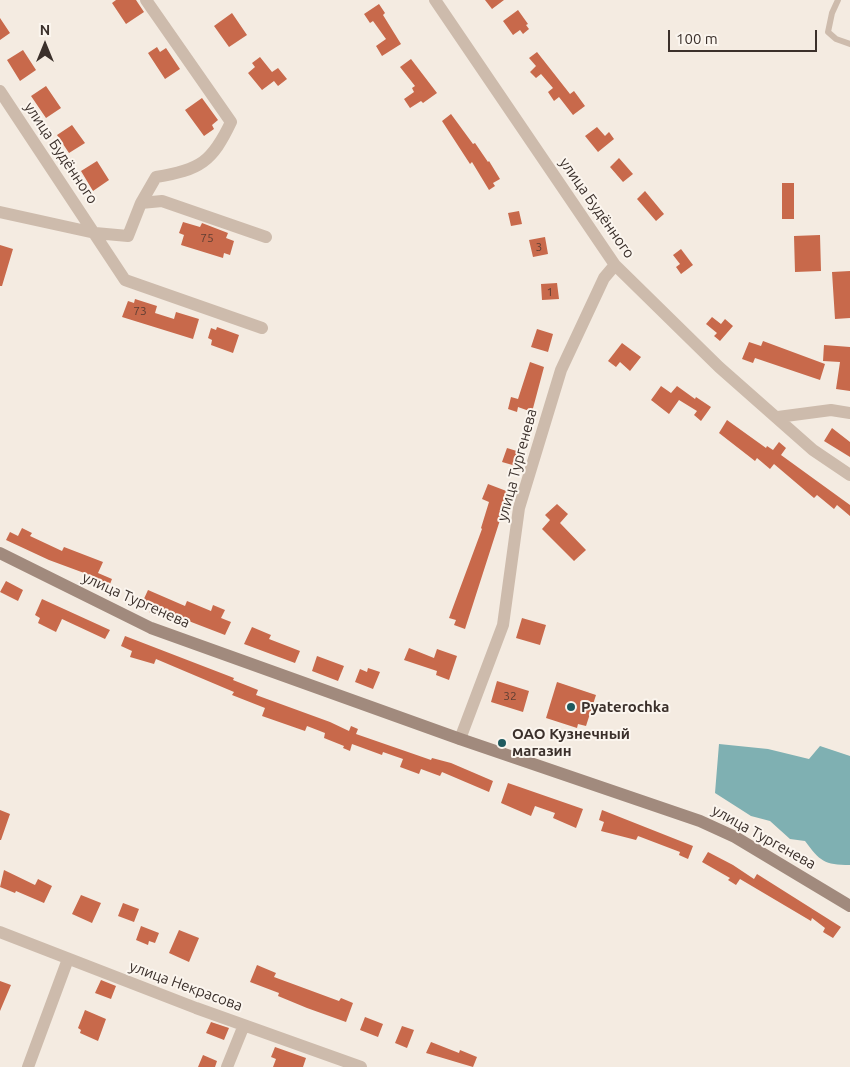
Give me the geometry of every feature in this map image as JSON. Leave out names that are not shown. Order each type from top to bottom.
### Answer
[{"type":"street","points":[[0,212],[95,233],[128,236],[141,203],[156,177],[176,174],[202,164],[219,148],[230,122],[146,0]]},
{"type":"street","name":"улица Будённого","points":[[435,0],[615,265],[719,367],[778,417],[813,450],[850,476]]},
{"type":"street","name":"улица Будённого","points":[[0,91],[125,280],[262,328]]},
{"type":"street","points":[[141,203],[162,201],[266,237]]},
{"type":"street","name":"улица Тургенева","points":[[460,739],[503,625],[519,508],[561,370],[604,278],[615,265]]},
{"type":"street","points":[[778,417],[831,410],[850,414]]},
{"type":"street","name":"улица Тургенева","points":[[0,553],[151,628],[460,739],[700,821],[736,837],[850,906]]},
{"type":"street","name":"улица Некрасова","points":[[0,932],[244,1025],[361,1067]]},
{"type":"street","points":[[28,1067],[68,959]]},
{"type":"street","points":[[227,1067],[244,1025]]},
{"type":"lane","points":[[838,0],[832,13],[828,32],[836,39],[850,44]]},
{"type":"water","points":[[719,744],[768,749],[809,759],[820,746],[850,756],[850,865],[828,863],[819,857],[805,841],[790,839],[770,821],[751,816],[715,793]]},
{"type":"building","points":[[116,0],[136,0],[144,12],[126,24],[112,3]]},
{"type":"building","points":[[485,0],[504,0],[492,9]]},
{"type":"building","points":[[379,4],[385,13],[383,15],[401,44],[382,56],[376,46],[386,39],[373,21],[370,23],[364,14]]},
{"type":"building","points":[[518,10],[528,24],[526,25],[529,29],[523,34],[520,30],[513,35],[503,21]]},
{"type":"building","points":[[232,13],[247,35],[229,47],[214,26]]},
{"type":"building","points":[[0,18],[10,33],[0,40]]},
{"type":"building","points":[[157,47],[160,52],[166,48],[180,69],[165,79],[148,53]]},
{"type":"building","points":[[23,50],[36,70],[20,81],[7,60]]},
{"type":"building","points":[[537,52],[570,94],[574,91],[585,106],[573,115],[559,97],[554,101],[548,92],[553,88],[541,74],[536,78],[530,72],[536,66],[529,58]]},
{"type":"building","points":[[260,57],[272,72],[278,68],[287,79],[278,86],[274,81],[262,90],[248,73],[255,67],[252,63]]},
{"type":"building","points":[[411,59],[437,93],[423,103],[421,101],[410,108],[404,99],[414,92],[412,88],[415,86],[400,67]]},
{"type":"building","points":[[46,86],[61,108],[46,118],[31,96]]},
{"type":"building","points":[[202,98],[218,120],[212,125],[214,129],[204,136],[185,110]]},
{"type":"building","points":[[451,114],[473,144],[475,143],[489,161],[500,179],[493,183],[495,186],[489,190],[472,162],[470,164],[442,121]]},
{"type":"building","points":[[72,125],[85,143],[69,153],[57,135]]},
{"type":"building","points":[[597,127],[605,136],[609,132],[614,139],[598,152],[585,136]]},
{"type":"building","points":[[619,158],[633,174],[623,182],[610,167]]},
{"type":"building","points":[[97,161],[109,180],[93,191],[81,171]]},
{"type":"building","points":[[782,183],[794,183],[794,219],[782,219]]},
{"type":"building","points":[[645,191],[664,214],[656,221],[637,199]]},
{"type":"building","points":[[519,211],[522,224],[511,226],[508,213]]},
{"type":"building","points":[[183,222],[200,227],[202,223],[228,233],[226,238],[234,241],[230,255],[224,253],[223,258],[181,245],[184,235],[179,233]]},
{"type":"building","points":[[820,235],[821,271],[795,272],[794,236]]},
{"type":"building","points":[[545,237],[548,254],[533,257],[529,240]]},
{"type":"building","points":[[0,245],[13,249],[2,286],[0,286]]},
{"type":"building","points":[[681,249],[693,265],[681,274],[676,267],[680,264],[673,255]]},
{"type":"building","points":[[850,271],[850,318],[835,319],[832,272]]},
{"type":"building","points":[[557,283],[559,299],[542,300],[541,284]]},
{"type":"building","points":[[135,299],[157,306],[155,313],[174,319],[176,312],[199,319],[193,339],[122,317],[128,301],[134,303]]},
{"type":"building","points":[[712,317],[721,324],[725,319],[733,326],[720,341],[714,336],[717,333],[706,324]]},
{"type":"building","points":[[217,327],[239,335],[233,353],[211,345],[212,340],[208,338],[211,328],[216,330]]},
{"type":"building","points":[[537,329],[553,334],[548,352],[531,347]]},
{"type":"building","points":[[763,341],[825,364],[820,380],[755,358],[753,363],[742,359],[749,342],[761,346]]},
{"type":"building","points":[[622,343],[641,357],[630,371],[620,362],[616,367],[608,361]]},
{"type":"building","points":[[824,345],[850,347],[850,391],[836,389],[840,362],[823,361]]},
{"type":"building","points":[[530,362],[544,367],[532,412],[518,407],[517,412],[508,409],[511,397],[518,399]]},
{"type":"building","points":[[661,386],[671,393],[677,386],[695,399],[696,397],[711,407],[701,421],[694,415],[697,411],[679,400],[669,414],[651,400]]},
{"type":"building","points":[[727,420],[766,448],[767,446],[773,450],[779,442],[786,448],[781,455],[850,505],[850,516],[837,505],[834,509],[817,495],[814,498],[774,464],[770,469],[757,458],[755,461],[719,433]]},
{"type":"building","points":[[832,428],[850,442],[850,457],[824,441]]},
{"type":"building","points":[[507,448],[520,452],[516,466],[502,462]]},
{"type":"building","points":[[488,484],[509,492],[465,629],[454,625],[456,620],[449,618],[482,529],[489,502],[482,499]]},
{"type":"building","points":[[557,504],[568,514],[560,523],[586,550],[574,561],[542,529],[550,520],[545,515]]},
{"type":"building","points":[[22,528],[32,533],[30,536],[62,551],[64,547],[103,562],[98,573],[112,579],[108,589],[93,582],[95,577],[49,560],[6,540],[10,532],[18,536]]},
{"type":"building","points":[[6,581],[23,590],[18,601],[0,592]]},
{"type":"building","points":[[148,590],[185,606],[187,601],[211,611],[213,605],[225,610],[221,618],[231,622],[225,635],[160,610],[157,616],[149,612],[152,608],[142,603]]},
{"type":"building","points":[[42,599],[110,630],[105,639],[62,619],[56,632],[38,623],[40,618],[35,615]]},
{"type":"building","points":[[522,618],[546,625],[540,645],[516,638]]},
{"type":"building","points":[[252,627],[271,635],[269,639],[300,651],[295,663],[244,644]]},
{"type":"building","points":[[125,636],[234,678],[233,680],[258,690],[256,695],[330,722],[349,731],[351,726],[358,729],[356,734],[431,760],[432,758],[451,763],[493,781],[489,792],[442,772],[440,776],[421,769],[419,774],[400,767],[403,759],[383,752],[382,755],[352,744],[350,751],[343,748],[344,746],[324,738],[325,733],[307,726],[305,731],[262,716],[265,708],[232,695],[234,692],[156,659],[154,664],[130,657],[132,651],[121,646]]},
{"type":"building","points":[[409,648],[434,658],[437,649],[457,656],[449,680],[436,675],[437,671],[404,660]]},
{"type":"building","points":[[317,656],[344,666],[338,681],[312,671]]},
{"type":"building","points":[[368,668],[380,672],[373,689],[355,682],[360,669],[367,672]]},
{"type":"building","points":[[497,681],[529,691],[523,712],[491,702]]},
{"type":"building","name":"Pyaterochka","points":[[557,682],[596,695],[586,726],[578,724],[577,728],[546,718]]},
{"type":"building","points":[[508,783],[583,809],[576,828],[553,818],[555,813],[535,806],[531,816],[501,803]]},
{"type":"building","points":[[0,810],[10,814],[1,840],[0,840]]},
{"type":"building","points":[[602,810],[693,846],[688,859],[679,855],[680,852],[638,836],[636,840],[601,831],[604,822],[599,820]]},
{"type":"building","points":[[708,852],[754,879],[757,874],[841,927],[833,938],[823,932],[825,928],[812,918],[811,921],[740,879],[736,885],[728,880],[730,878],[702,862]]},
{"type":"building","points":[[4,870],[35,885],[38,879],[52,886],[44,903],[16,891],[15,893],[0,887]]},
{"type":"building","points":[[81,895],[101,903],[92,923],[72,914]]},
{"type":"building","points":[[123,903],[139,909],[134,922],[118,916]]},
{"type":"building","points":[[141,926],[159,933],[155,943],[149,941],[148,945],[136,940]]},
{"type":"building","points":[[179,930],[199,938],[189,962],[169,953]]},
{"type":"building","points":[[257,965],[276,973],[274,977],[339,1001],[341,998],[353,1003],[346,1022],[278,996],[279,993],[250,982]]},
{"type":"building","points":[[101,980],[116,986],[111,999],[95,993]]},
{"type":"building","points":[[0,981],[11,985],[0,1011]]},
{"type":"building","points":[[85,1010],[106,1019],[98,1041],[80,1033],[81,1030],[78,1028]]},
{"type":"building","points":[[365,1017],[383,1024],[378,1037],[360,1030]]},
{"type":"building","points":[[211,1022],[229,1028],[224,1040],[206,1033]]},
{"type":"building","points":[[402,1026],[414,1030],[407,1048],[395,1043]]},
{"type":"building","points":[[431,1042],[459,1053],[460,1050],[477,1057],[473,1067],[426,1053]]},
{"type":"building","points":[[275,1047],[306,1058],[303,1067],[273,1067],[276,1059],[271,1057]]},
{"type":"building","points":[[203,1055],[217,1061],[215,1067],[198,1067]]},
{"type":"place","name":"Pyaterochka","points":[[571,707]]},
{"type":"place","name":"ОАО Кузнечный магазин","points":[[502,743]]}]
